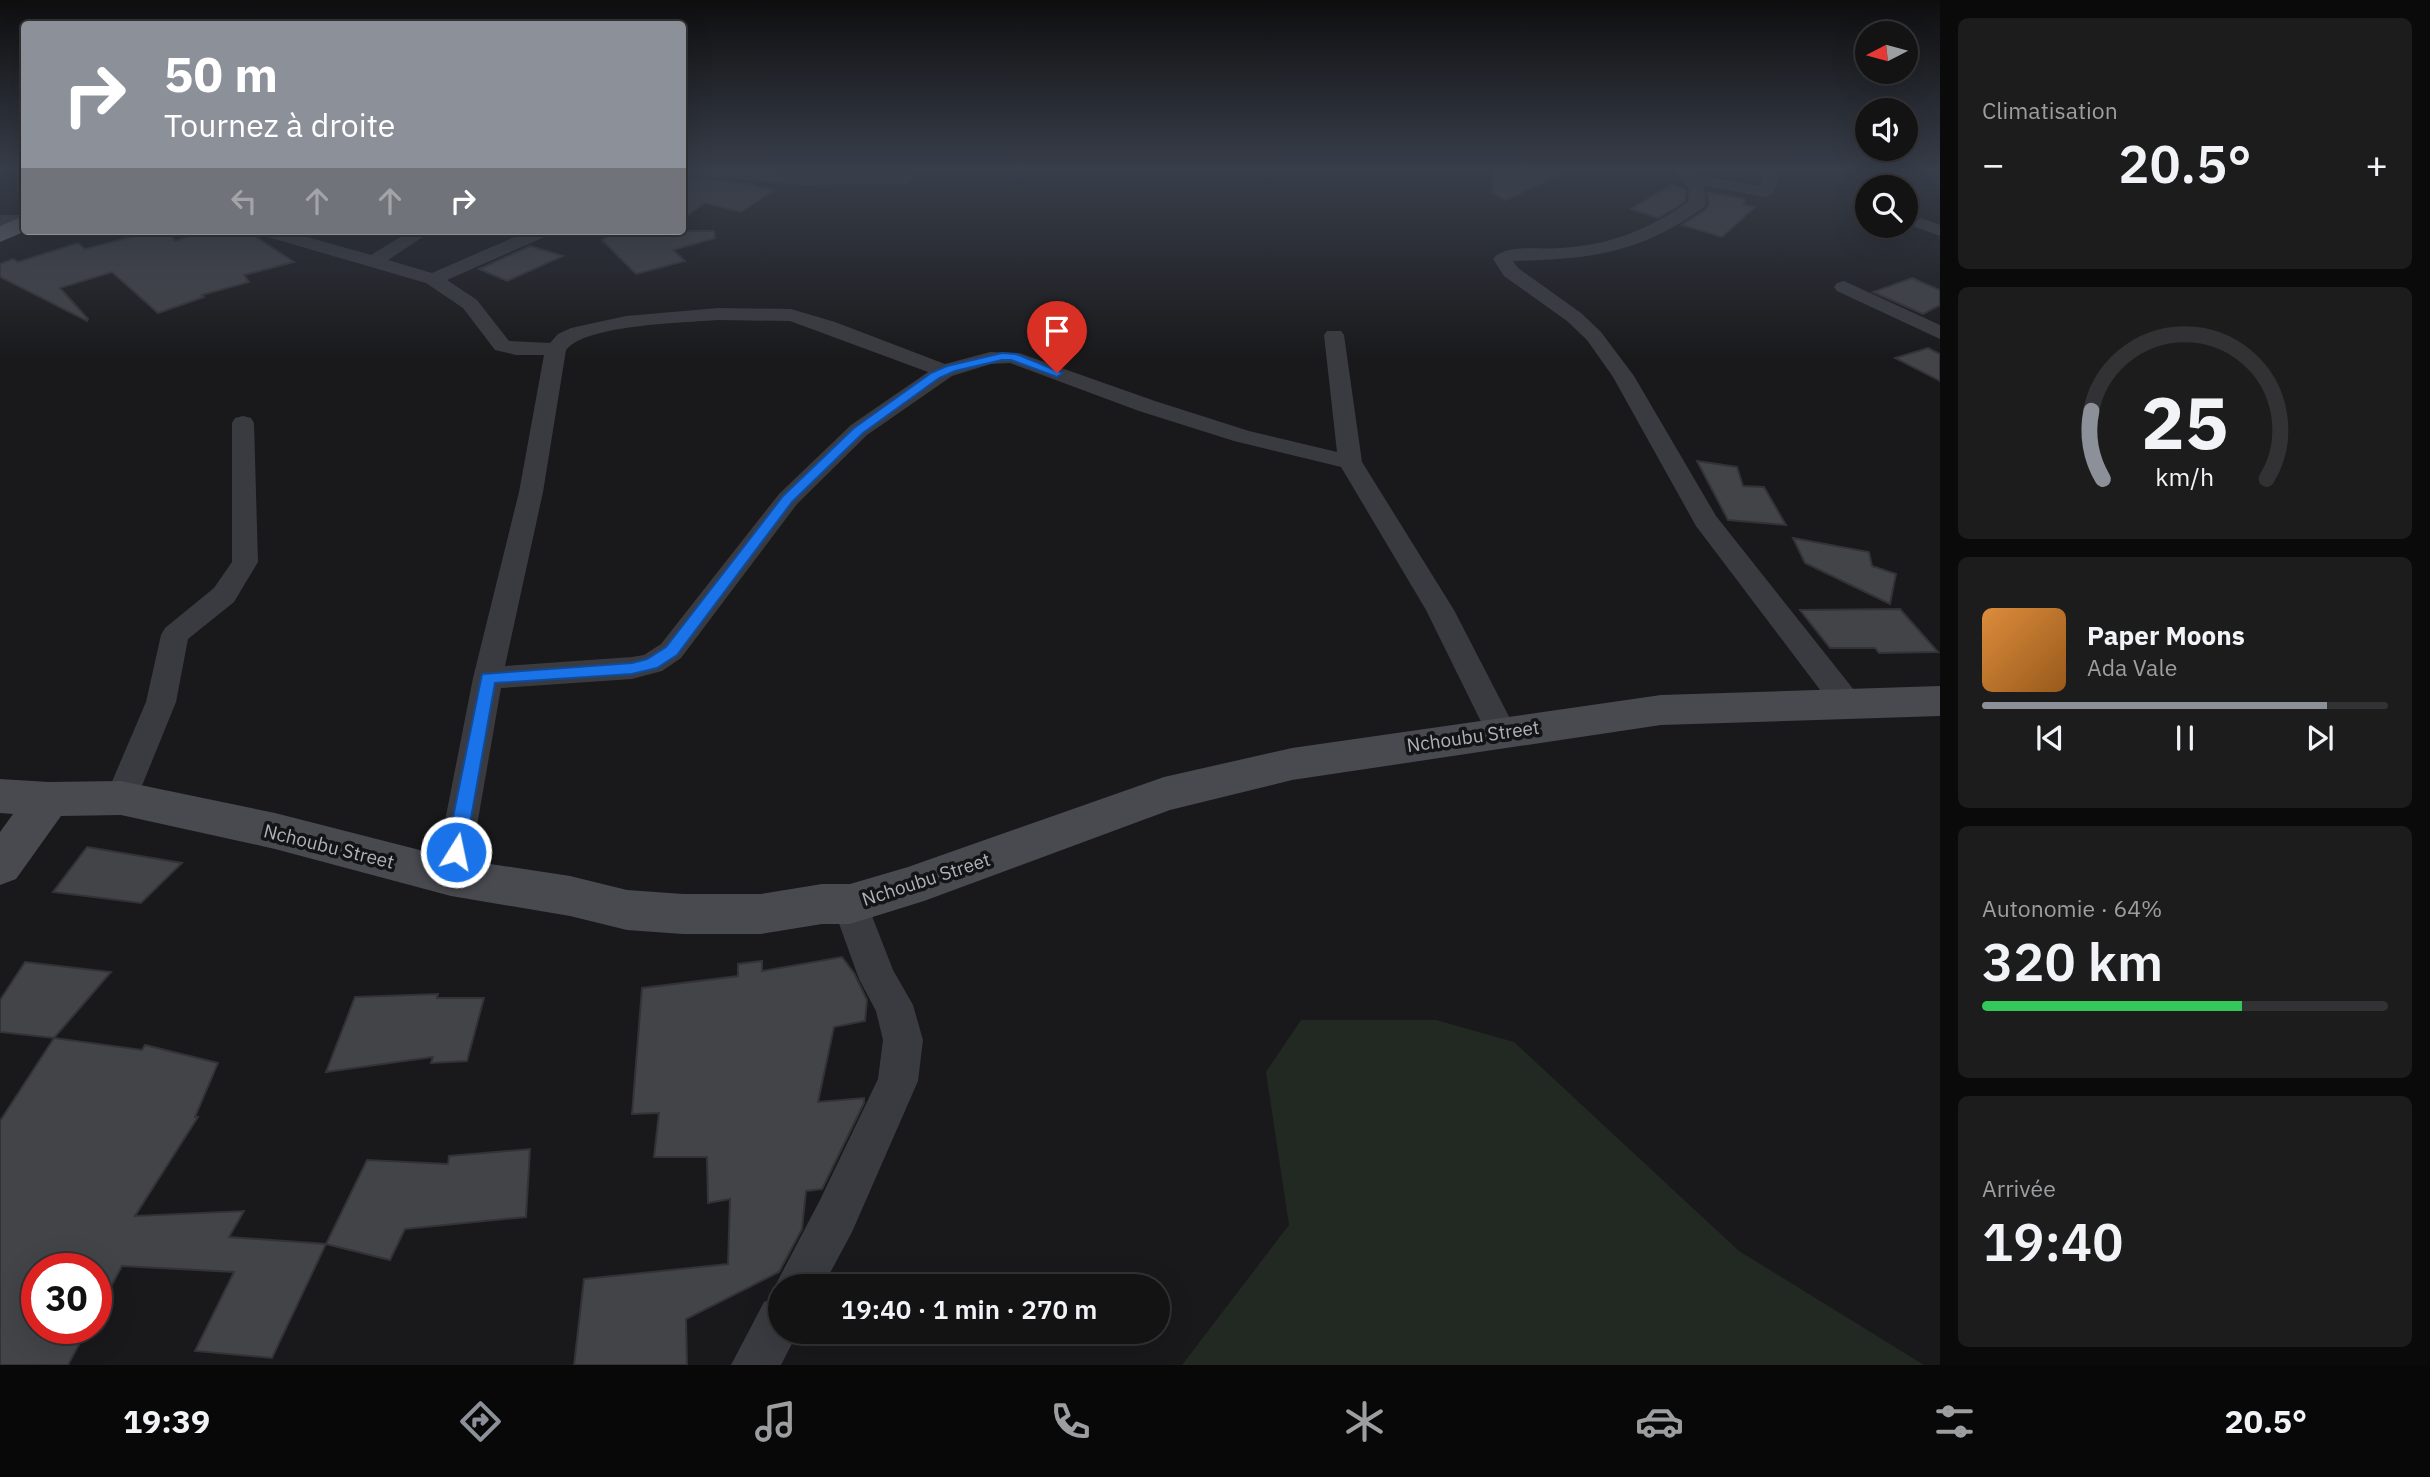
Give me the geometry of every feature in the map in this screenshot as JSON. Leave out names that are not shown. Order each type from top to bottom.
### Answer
[{"type":"street","points":[[1654,233],[1636,242],[1585,253],[1507,256],[1502,259],[1511,272],[1574,317],[1594,336],[1623,376],[1705,520],[1847,703]]},
{"type":"street","points":[[281,235],[433,279],[470,304],[502,346],[516,349],[556,349]]},
{"type":"street","points":[[374,261],[416,235]]},
{"type":"street","points":[[433,279],[534,235]]},
{"type":"street","points":[[1844,287],[1940,333]]},
{"type":"street","points":[[451,877],[488,678],[531,492],[556,349],[565,338],[578,332],[626,322],[718,314],[790,315],[828,326],[944,371]]},
{"type":"street","points":[[1334,335],[1350,462],[1440,610],[1502,732]]},
{"type":"street","points":[[488,678],[632,668],[652,664],[671,651],[788,499],[859,430],[944,371],[990,358],[1012,357],[1147,406],[1242,436],[1350,462]]},
{"type":"street","points":[[121,798],[161,702],[175,635],[225,595],[245,562],[243,423]]},
{"type":"street","name":"Nchoubu Street","points":[[0,796],[49,799],[121,798],[275,831],[451,877],[570,896],[627,910],[683,914],[761,914],[822,904],[850,904],[1073,829],[1164,794],[1292,764],[1661,710],[1940,701]]},
{"type":"street","points":[[0,866],[49,799]]},
{"type":"street","points":[[804,1274],[836,1216],[898,1082],[903,1040],[894,1005],[878,979],[850,904]]},
{"type":"street","points":[[755,1365],[768,1341]]},
{"type":"shaded area","points":[[1301,1020],[1436,1020],[1514,1042],[1739,1251],[1924,1365],[1182,1365],[1289,1225],[1266,1072]]},
{"type":"building","points":[[686,233],[714,233],[715,238],[673,250],[685,261],[636,274],[602,240],[610,235],[686,235]]},
{"type":"building","points":[[1708,233],[1727,233],[1722,237]]},
{"type":"building","points":[[139,235],[171,235],[175,241],[193,235],[253,235],[294,262],[244,275],[249,282],[202,295],[204,297],[158,313],[112,272],[60,288],[87,321],[0,277],[0,264],[13,259],[18,262],[78,243],[85,249]]},
{"type":"building","points":[[530,246],[563,256],[507,281],[479,269]]},
{"type":"building","points":[[1912,278],[1940,290],[1940,305],[1923,314],[1873,292]]},
{"type":"building","points":[[1928,348],[1940,354],[1940,381],[1895,358]]},
{"type":"building","points":[[1697,461],[1737,467],[1743,486],[1764,487],[1786,525],[1728,520]]},
{"type":"building","points":[[1793,538],[1869,552],[1872,566],[1896,574],[1890,604],[1805,563]]},
{"type":"building","points":[[1900,609],[1938,652],[1879,653],[1875,648],[1830,648],[1800,610]]},
{"type":"building","points":[[87,847],[182,863],[141,903],[53,892]]},
{"type":"building","points":[[842,957],[854,973],[867,1000],[865,1021],[834,1027],[818,1102],[864,1098],[864,1103],[822,1189],[806,1191],[802,1229],[779,1272],[768,1274],[768,1278],[686,1319],[687,1365],[574,1365],[584,1279],[728,1264],[730,1199],[708,1203],[707,1157],[654,1157],[659,1113],[632,1114],[642,988],[738,976],[738,964],[762,961],[762,971]]},
{"type":"building","points":[[25,962],[111,972],[54,1038],[0,1032],[0,1000]]},
{"type":"building","points":[[438,994],[437,998],[484,998],[467,1061],[431,1063],[433,1057],[326,1072],[355,997]]},
{"type":"building","points":[[54,1038],[142,1050],[145,1045],[218,1063],[195,1117],[198,1117],[135,1216],[244,1211],[229,1237],[326,1244],[272,1358],[195,1351],[234,1272],[122,1266],[112,1284],[112,1253],[21,1253],[21,1344],[79,1344],[68,1365],[0,1365],[0,1121]]},
{"type":"building","points":[[530,1149],[526,1217],[405,1229],[390,1260],[326,1244],[367,1160],[448,1164],[449,1156]]},
{"type":"route","points":[[456,852],[488,678],[632,668],[652,664],[671,651],[788,499],[859,430],[935,376],[951,368],[1002,356],[1057,373]]}]
